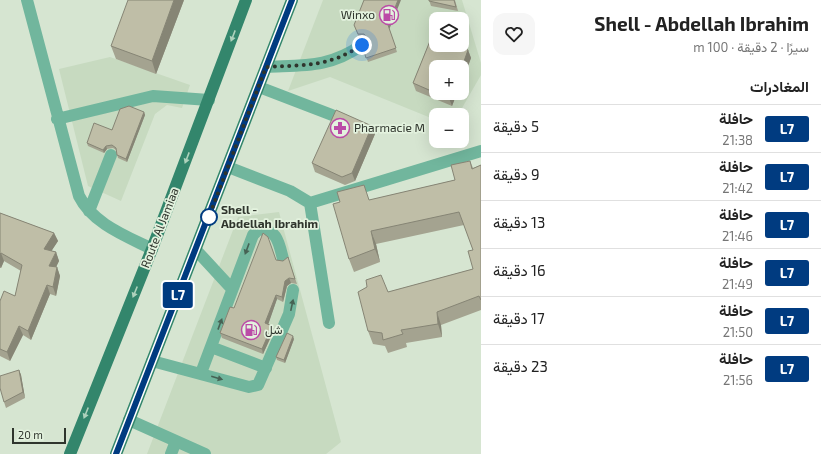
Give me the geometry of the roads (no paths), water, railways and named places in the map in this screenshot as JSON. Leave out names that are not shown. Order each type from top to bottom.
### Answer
[{"type":"main road","name":"Route Al Jamiaa","points":[[70,454],[152,249],[246,0]]},
{"type":"main road","points":[[116,454],[292,0]]},
{"type":"street","points":[[27,0],[57,119],[79,196],[89,211],[109,227],[152,249]]},
{"type":"street","points":[[266,67],[327,62],[340,58],[362,45]]},
{"type":"street","points":[[259,87],[332,115]]},
{"type":"street","points":[[57,119],[130,105],[159,96],[209,100]]},
{"type":"street","points":[[228,167],[290,191],[310,203],[481,150]]},
{"type":"street","points":[[89,211],[111,155]]},
{"type":"street","points":[[310,203],[329,323]]},
{"type":"street","points":[[201,373],[250,241],[258,230],[270,231],[276,236],[283,259]]},
{"type":"street","points":[[196,250],[232,289]]},
{"type":"street","points":[[152,361],[254,387],[258,385],[289,314],[293,290]]},
{"type":"street","points":[[211,347],[266,368]]},
{"type":"street","points":[[129,420],[205,454]]},
{"type":"street","points":[[171,454],[176,441]]},
{"type":"place","name":"Winxo","points":[[389,15]]},
{"type":"place","name":"Pharmacie M","points":[[340,128]]},
{"type":"place","name":"Shell - Abdellah Ibrahim","points":[[209,217]]},
{"type":"place","name":"شل","points":[[251,330]]}]
